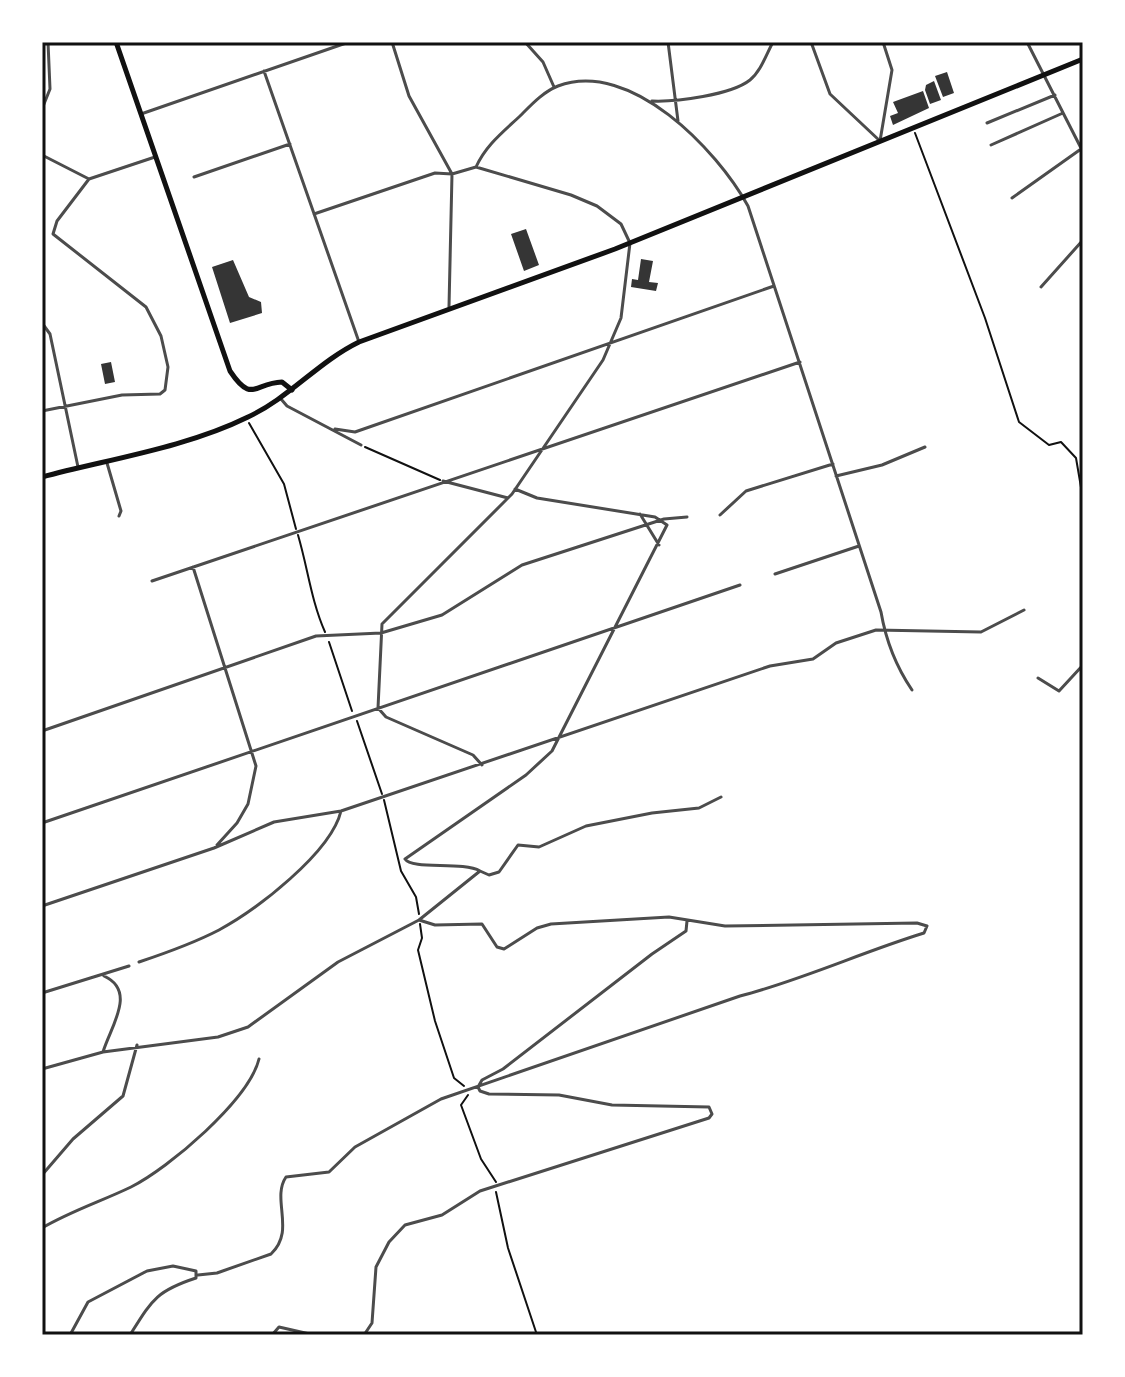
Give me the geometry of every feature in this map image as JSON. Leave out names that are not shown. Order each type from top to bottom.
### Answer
[{"type":"main road","points":[[116,42],[230,371],[243,388],[258,390],[282,382],[292,390]]},
{"type":"main road","points":[[42,477],[197,436],[247,418],[281,399],[324,362],[359,342],[630,243],[1083,59]]},
{"type":"street","points":[[42,109],[50,89],[48,42]]},
{"type":"street","points":[[141,114],[349,42]]},
{"type":"street","points":[[392,42],[409,96],[452,174],[449,311]]},
{"type":"street","points":[[525,42],[543,62],[554,87]]},
{"type":"street","points":[[668,42],[678,121]]},
{"type":"street","points":[[652,101],[675,101],[742,85],[759,70],[773,42]]},
{"type":"street","points":[[811,42],[830,94],[880,141]]},
{"type":"street","points":[[880,141],[892,70],[883,42]]},
{"type":"street","points":[[1012,198],[1083,150],[1027,42]]},
{"type":"street","points":[[264,71],[359,342]]},
{"type":"street","points":[[476,167],[488,146],[541,95],[554,87],[582,82],[604,84],[652,101],[678,121],[743,198],[800,362],[897,667],[912,690]]},
{"type":"street","points":[[987,123],[1055,95]]},
{"type":"street","points":[[991,145],[1063,113]]},
{"type":"street","points":[[194,177],[290,144]]},
{"type":"street","points":[[42,155],[89,179]]},
{"type":"street","points":[[42,411],[122,395],[160,394],[168,381],[161,336],[146,307],[53,234],[57,221],[89,179],[155,157]]},
{"type":"street","points":[[314,214],[435,173],[452,174],[476,167],[597,206],[621,224],[630,243],[621,318],[613,341],[545,447],[508,498],[385,619],[381,633],[378,708],[386,717],[473,755],[482,765]]},
{"type":"street","points":[[1041,287],[1083,240]]},
{"type":"street","points":[[335,429],[355,432],[775,286]]},
{"type":"street","points":[[42,323],[50,334],[78,467]]},
{"type":"street","points":[[152,581],[800,362]]},
{"type":"street","points":[[281,399],[287,406],[361,445]]},
{"type":"street","points":[[836,476],[882,465],[925,447]]},
{"type":"street","points":[[106,460],[121,511],[119,516]]},
{"type":"street","points":[[720,515],[746,491],[833,464]]},
{"type":"street","points":[[443,481],[508,498]]},
{"type":"street","points":[[515,489],[537,498],[664,519],[687,517]]},
{"type":"street","points":[[640,514],[659,545]]},
{"type":"street","points":[[42,731],[326,634],[381,633],[456,609],[522,565],[664,519]]},
{"type":"street","points":[[664,519],[666,531],[562,737],[526,775],[405,859],[412,865],[453,865],[489,875],[499,872],[518,845],[539,847],[586,826],[652,813],[699,808],[721,797]]},
{"type":"street","points":[[775,574],[859,546]]},
{"type":"street","points":[[193,567],[252,750],[256,776],[248,804],[237,823],[214,848]]},
{"type":"street","points":[[42,823],[740,585]]},
{"type":"street","points":[[42,912],[43,904],[214,848],[274,822],[341,811],[770,666],[813,659],[836,643],[884,629],[981,632],[1024,610]]},
{"type":"street","points":[[1038,678],[1059,691],[1083,665]]},
{"type":"street","points":[[139,962],[210,934],[252,908],[305,865],[335,826],[341,811]]},
{"type":"street","points":[[42,1069],[137,1045],[218,1037],[248,1027],[338,962],[419,920],[480,871]]},
{"type":"street","points":[[130,1335],[163,1289],[198,1275],[217,1273],[271,1254],[277,1248],[284,1228],[282,1184],[286,1177],[329,1172],[355,1147],[424,1106],[740,996],[779,987],[819,968],[924,933],[927,926],[917,923],[725,926],[669,917],[542,925],[510,947],[500,949],[482,924],[435,925],[419,920]]},
{"type":"street","points":[[478,1087],[482,1080],[503,1069],[652,954],[678,938],[686,931],[687,921]]},
{"type":"street","points":[[42,993],[129,966]]},
{"type":"street","points":[[103,975],[115,981],[122,998],[103,1052]]},
{"type":"street","points":[[42,1176],[73,1139],[123,1096],[137,1045]]},
{"type":"street","points":[[42,1228],[148,1175],[226,1111],[247,1088],[259,1059]]},
{"type":"street","points":[[364,1335],[372,1323],[376,1267],[393,1237],[412,1221],[436,1217],[467,1196],[709,1118],[712,1114],[709,1107],[612,1105],[559,1095],[489,1094],[478,1087]]},
{"type":"street","points":[[70,1335],[88,1302],[147,1271],[181,1266],[193,1269],[198,1275]]},
{"type":"street","points":[[272,1335],[279,1327],[286,1327],[314,1335]]},
{"type":"path","points":[[913,128],[985,318],[1019,422],[1049,445],[1061,442],[1076,458],[1083,499]]},
{"type":"path","points":[[247,418],[284,484],[310,579],[309,589],[383,796],[401,871],[416,897],[422,938],[418,950],[435,1021],[454,1078],[469,1094],[461,1105],[481,1159],[497,1186],[497,1206],[537,1335]]},
{"type":"path","points":[[361,445],[443,481]]},
{"type":"building","points":[[947,72],[954,93],[943,97],[935,76]]},
{"type":"building","points":[[934,81],[941,100],[930,104],[925,90],[926,85]]},
{"type":"building","points":[[923,91],[929,108],[893,125],[890,116],[898,113],[893,102]]},
{"type":"building","points":[[526,229],[539,265],[524,271],[511,234]]},
{"type":"building","points":[[641,259],[653,261],[649,282],[658,283],[656,291],[631,287],[632,279],[638,280]]},
{"type":"building","points":[[233,260],[249,297],[261,302],[262,313],[230,323],[212,267]]},
{"type":"building","points":[[111,362],[115,382],[105,384],[101,364]]}]
